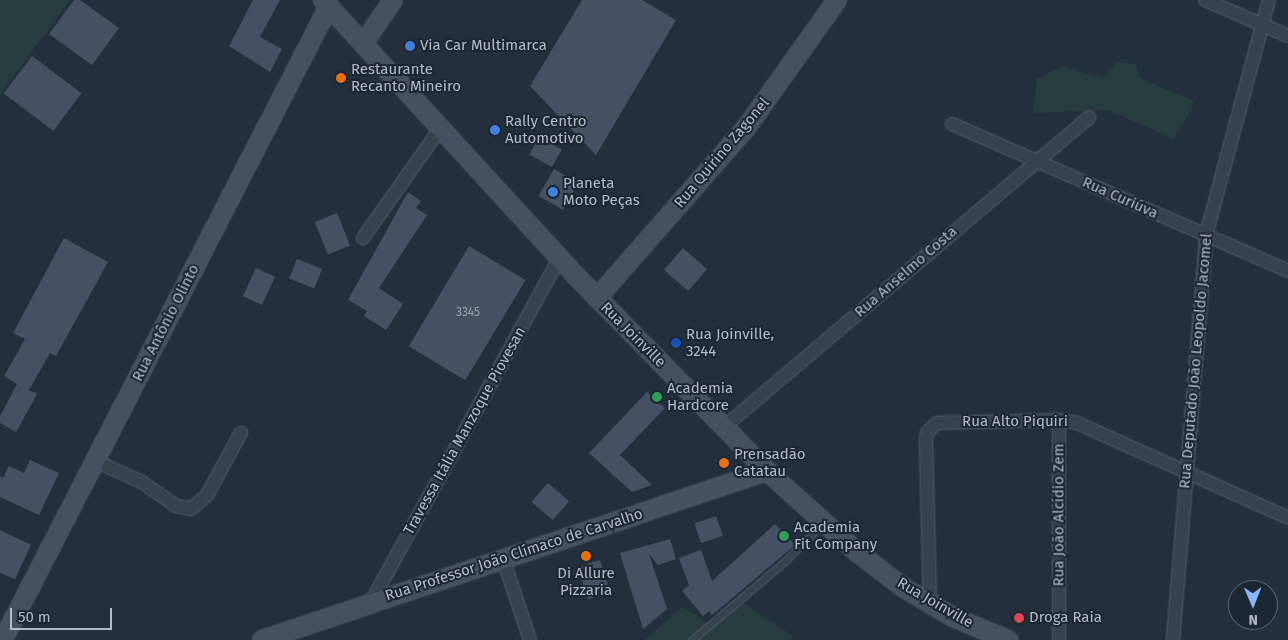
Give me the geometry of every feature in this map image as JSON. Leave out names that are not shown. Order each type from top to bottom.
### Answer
[{"type":"main road","points":[[363,44],[393,0]]},
{"type":"main road","name":"Rua Quirino Zagonel","points":[[597,298],[746,128],[837,0]]},
{"type":"main road","name":"Rua Joinville","points":[[326,3],[560,259],[767,471],[823,523],[881,571],[930,604],[1008,640]]},
{"type":"main road","name":"Rua Antônio Olinto","points":[[3,640],[326,3]]},
{"type":"main road","name":"Rua Professor João Clímaco de Carvalho","points":[[262,640],[767,471]]},
{"type":"street","points":[[1205,0],[1288,36]]},
{"type":"street","name":"Rua Deputado João Leopoldo Jacomel","points":[[1173,640],[1206,235],[1264,26],[1269,0]]},
{"type":"street","name":"Rua Anselmo Costa","points":[[724,427],[1089,118]]},
{"type":"street","name":"Rua Curiúva","points":[[952,124],[1288,271]]},
{"type":"street","points":[[363,238],[440,129]]},
{"type":"street","name":"Travessa Itália Manzoque Piovesan","points":[[370,604],[560,259]]},
{"type":"street","name":"Rua Alto Piquiri","points":[[930,604],[927,433],[937,423],[1059,420],[1086,426],[1288,518]]},
{"type":"street","name":"Rua João Alcídio Zem","points":[[1059,420],[1059,640]]},
{"type":"street","points":[[95,461],[142,482],[176,506],[191,509],[206,495],[241,434]]},
{"type":"street","points":[[503,559],[530,640]]},
{"type":"lane","points":[[693,640],[786,561],[823,523]]},
{"type":"green space","points":[[0,0],[70,0],[0,95]]},
{"type":"green space","points":[[1116,62],[1136,64],[1139,78],[1195,101],[1174,139],[1108,110],[1033,113],[1037,79],[1062,66],[1103,78]]},
{"type":"green space","points":[[741,602],[793,636],[790,640],[645,640],[682,607],[713,626]]},
{"type":"building","points":[[74,0],[80,0],[119,28],[92,65],[49,34]]},
{"type":"building","points":[[253,0],[280,0],[260,37],[282,49],[270,72],[229,46]]},
{"type":"building","points":[[582,0],[642,0],[676,20],[596,155],[530,86]]},
{"type":"building","points":[[32,56],[82,93],[53,131],[4,94]]},
{"type":"building","points":[[539,137],[562,150],[552,167],[529,154]]},
{"type":"building","points":[[554,169],[578,183],[563,210],[538,196]]},
{"type":"building","points":[[408,192],[421,201],[416,208],[427,215],[379,288],[403,304],[386,330],[364,316],[367,311],[348,300]]},
{"type":"building","points":[[337,213],[350,245],[328,254],[315,222]]},
{"type":"building","points":[[64,238],[108,262],[56,356],[50,353],[29,390],[37,394],[16,432],[0,423],[0,416],[17,384],[4,376],[25,339],[13,333]]},
{"type":"building","points":[[469,246],[526,280],[465,380],[409,346]]},
{"type":"building","points":[[683,248],[707,269],[688,291],[664,270]]},
{"type":"building","points":[[297,259],[322,269],[314,289],[289,278]]},
{"type":"building","points":[[256,268],[275,277],[262,305],[243,296]]},
{"type":"building","points":[[647,392],[665,408],[620,455],[652,485],[632,492],[589,453]]},
{"type":"building","points":[[30,460],[59,473],[39,515],[0,497],[0,476],[3,478],[9,466],[24,473]]},
{"type":"building","points":[[548,483],[569,501],[553,520],[532,502]]},
{"type":"building","points":[[716,516],[723,536],[701,543],[694,523]]},
{"type":"building","points":[[775,524],[795,545],[712,615],[709,611],[703,616],[682,591],[689,585],[679,558],[701,550],[712,581]]},
{"type":"building","points":[[0,530],[31,545],[15,579],[0,573]]},
{"type":"building","points":[[670,539],[676,559],[658,565],[649,554],[667,609],[643,629],[620,553]]},
{"type":"building","points":[[600,560],[610,593],[588,599],[578,567]]},
{"type":"place","name":"Via Car Multimarca","points":[[410,46]]},
{"type":"place","name":"Restaurante Recanto Mineiro","points":[[341,78]]},
{"type":"place","name":"Rally Centro Automotivo","points":[[495,130]]},
{"type":"place","name":"Planeta Moto Peças","points":[[553,192]]},
{"type":"place","name":"Rua Joinville, 3244","points":[[676,343]]},
{"type":"place","name":"Academia Hardcore","points":[[657,397]]},
{"type":"place","name":"Prensadão Catatau","points":[[724,463]]},
{"type":"place","name":"Academia Fit Company","points":[[784,536]]},
{"type":"place","name":"Di Allure Pizzaria","points":[[586,556]]},
{"type":"place","name":"Droga Raia","points":[[1019,618]]}]
